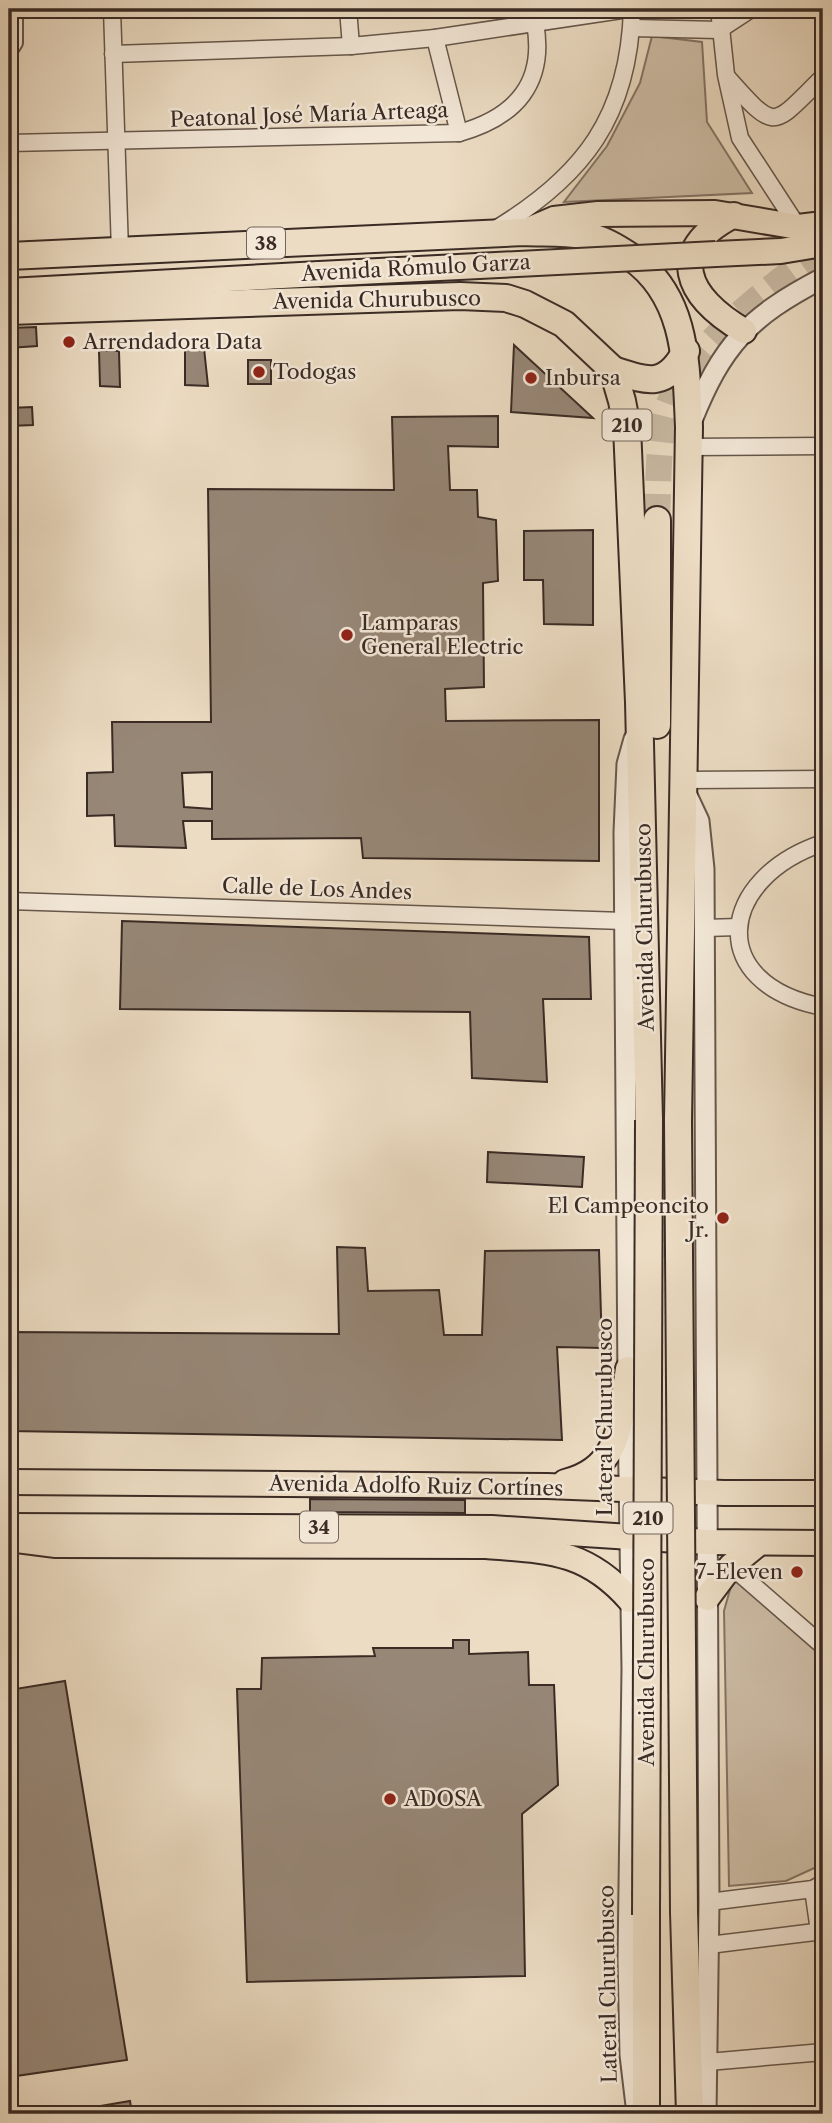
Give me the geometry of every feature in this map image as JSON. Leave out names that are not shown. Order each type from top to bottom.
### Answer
[{"type":"highway","name":"38","points":[[9,256],[524,232]]},
{"type":"highway","name":"Avenida Churubusco","points":[[524,232],[584,235],[614,245],[647,268],[663,288],[676,316],[686,351],[689,437],[678,1121],[684,1912],[690,2114]]},
{"type":"highway","name":"Avenida Churubusco","points":[[9,311],[460,296],[506,298],[525,304],[564,324],[614,370],[627,427],[645,897],[649,1120],[646,2114]]},
{"type":"highway","points":[[614,370],[639,379],[660,379],[675,369],[686,351]]},
{"type":"highway","points":[[645,897],[656,867],[657,850],[657,520]]},
{"type":"main road","name":"Avenida Rómulo Garza","points":[[524,232],[571,215],[735,214],[798,227],[823,224]]},
{"type":"main road","points":[[735,214],[704,232],[693,250],[691,267],[699,294],[708,306],[744,331]]},
{"type":"main road","name":"Avenida Rómulo Garza","points":[[9,290],[780,251],[823,244]]},
{"type":"main road","points":[[547,1486],[583,1478],[598,1469],[612,1452],[628,1369]]},
{"type":"main road","name":"Avenida Adolfo Ruiz Cortínes","points":[[9,1482],[547,1486],[823,1493]]},
{"type":"main road","name":"Avenida Adolfo Ruiz Cortínes","points":[[9,1526],[492,1528],[707,1542],[823,1543]]},
{"type":"main road","points":[[9,1539],[56,1545],[472,1546],[526,1549],[593,1565],[613,1581],[630,1600]]},
{"type":"main road","points":[[707,1598],[731,1566],[759,1543]]},
{"type":"street","points":[[9,54],[16,43],[16,9]]},
{"type":"street","points":[[111,9],[120,251]]},
{"type":"street","points":[[348,9],[351,46]]},
{"type":"street","points":[[113,54],[351,46],[435,38],[630,9],[632,28],[617,102],[587,153],[533,205],[489,233]]},
{"type":"street","points":[[719,9],[719,30],[726,75],[740,138],[798,227]]},
{"type":"street","points":[[632,28],[719,30],[751,9]]},
{"type":"street","name":"Peatonal José María Arteaga","points":[[9,143],[459,133],[498,120],[513,108],[529,81],[540,49],[535,23]]},
{"type":"street","points":[[435,38],[459,133]]},
{"type":"street","points":[[726,75],[762,116],[775,118],[784,115],[823,78]]},
{"type":"street","points":[[823,278],[796,292],[744,331],[722,355],[689,437],[823,446]]},
{"type":"street","name":"Lateral Churubusco","points":[[637,2114],[629,2055],[628,1986],[630,1600],[624,921],[627,764],[640,721]]},
{"type":"street","points":[[706,2114],[709,1902],[704,928],[702,834],[684,784],[823,779]]},
{"type":"street","points":[[823,843],[782,860],[765,874],[746,900],[739,928],[742,948],[758,977],[773,990],[802,1003],[823,1007]]},
{"type":"street","name":"Calle de Los Andes","points":[[9,901],[624,921]]},
{"type":"street","points":[[704,928],[739,928]]},
{"type":"street","points":[[628,1369],[706,1368]]},
{"type":"street","points":[[628,1432],[706,1433]]},
{"type":"street","points":[[731,1566],[823,1646]]},
{"type":"street","points":[[709,1902],[818,1886],[821,1931],[709,1945]]},
{"type":"street","points":[[708,2062],[823,2052]]},
{"type":"shaded area","points":[[652,36],[702,42],[707,122],[752,193],[564,202],[607,146],[640,83]]},
{"type":"shaded area","points":[[733,1579],[823,1656],[823,1864],[786,1881],[729,1886],[724,1611]]},
{"type":"building","points":[[36,327],[37,346],[9,348],[9,328]]},
{"type":"building","name":"Inbursa","points":[[514,345],[593,418],[511,412]]},
{"type":"building","points":[[204,348],[208,386],[185,385],[185,349]]},
{"type":"building","points":[[99,351],[119,351],[120,387],[100,386]]},
{"type":"building","name":"Todogas","points":[[248,360],[271,360],[271,384],[248,384]]},
{"type":"building","points":[[32,407],[33,425],[9,426],[9,408]]},
{"type":"building","name":"Lamparas General Electric","points":[[498,416],[498,447],[448,446],[450,490],[477,490],[478,517],[496,520],[498,581],[483,583],[484,687],[445,689],[446,721],[599,720],[599,861],[363,858],[361,838],[212,839],[212,821],[183,821],[186,848],[115,846],[114,815],[87,816],[87,773],[113,772],[112,722],[211,722],[208,489],[394,490],[392,417]],"holes":[[[212,772],[212,809],[184,807],[182,773]]]},
{"type":"building","points":[[593,530],[593,625],[544,624],[543,580],[524,580],[524,531]]},
{"type":"building","points":[[122,921],[589,937],[591,999],[543,999],[547,1082],[472,1078],[470,1012],[120,1009]]},
{"type":"building","points":[[488,1152],[584,1157],[582,1187],[487,1182]]},
{"type":"building","points":[[337,1247],[365,1248],[368,1291],[439,1290],[444,1335],[482,1335],[485,1251],[599,1250],[602,1348],[557,1347],[562,1440],[9,1431],[12,1332],[339,1334]]},
{"type":"building","points":[[310,1499],[465,1500],[465,1513],[310,1512]]},
{"type":"building","name":"ADOSA","points":[[453,1640],[469,1640],[469,1654],[528,1652],[529,1685],[554,1685],[558,1785],[522,1814],[525,1976],[247,1982],[237,1689],[261,1689],[262,1658],[375,1656],[373,1648],[453,1648]]},
{"type":"building","points":[[65,1681],[127,2060],[9,2077],[9,1690]]},
{"type":"building","points":[[130,2101],[132,2114],[94,2114],[94,2107]]},
{"type":"tunnel","points":[[657,520],[661,439],[666,413],[676,389],[691,366],[732,321],[823,249]]},
{"type":"place","name":"Arrendadora Data","points":[[69,342]]},
{"type":"place","name":"Todogas","points":[[259,372]]},
{"type":"place","name":"Inbursa","points":[[531,378]]},
{"type":"place","name":"Lamparas General Electric","points":[[347,635]]},
{"type":"place","name":"El Campeoncito Jr.","points":[[723,1218]]},
{"type":"place","name":"7-Eleven","points":[[797,1572]]},
{"type":"place","name":"ADOSA","points":[[390,1799]]}]
